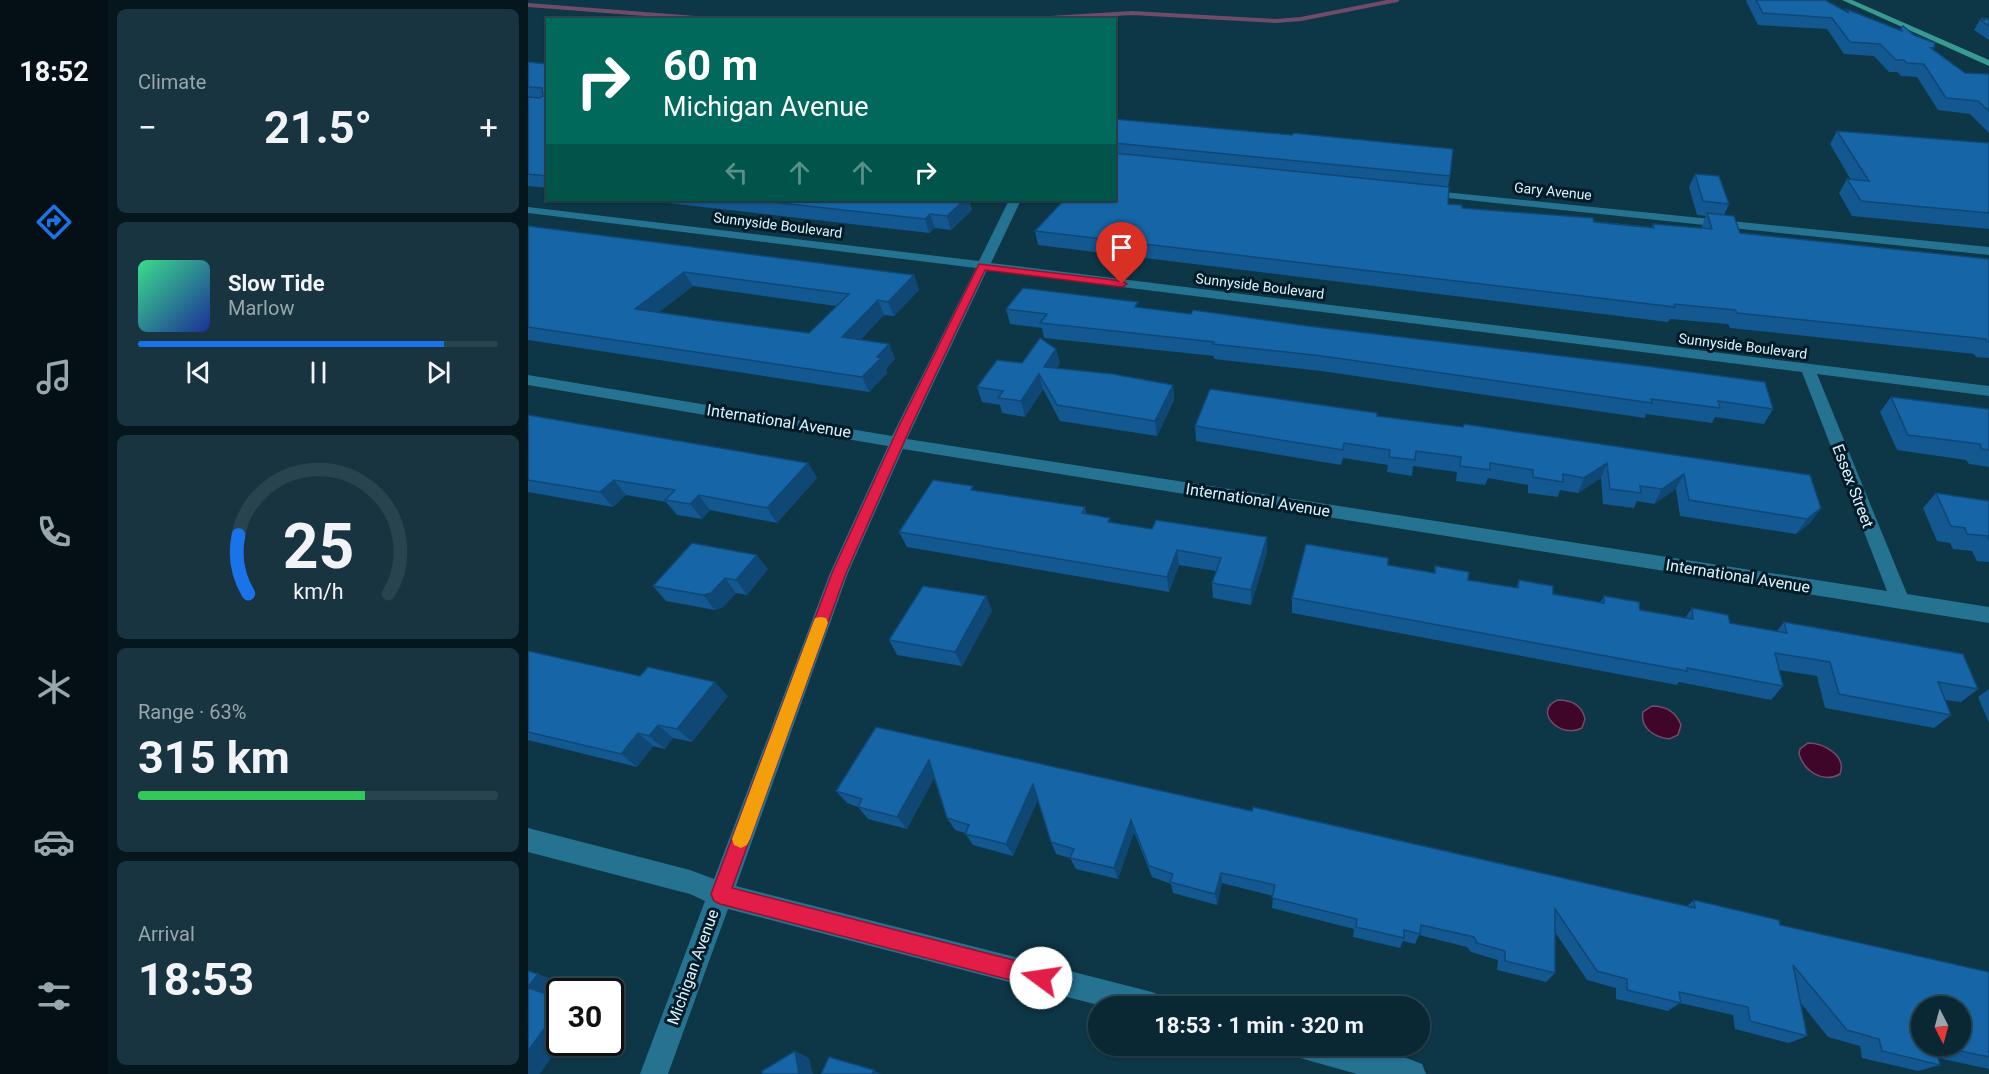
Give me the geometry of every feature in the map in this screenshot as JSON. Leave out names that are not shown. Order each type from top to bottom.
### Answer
[{"type":"main road","points":[[1846,0],[1989,63]]},
{"type":"street","name":"Gary Avenue","points":[[1410,192],[1989,251]]},
{"type":"street","name":"Michigan Avenue","points":[[654,1074],[839,573],[897,443],[1014,201]]},
{"type":"street","name":"Sunnyside Boulevard","points":[[528,210],[964,262],[1989,391]]},
{"type":"street","name":"Essex Street","points":[[1808,369],[1900,601]]},
{"type":"street","name":"International Avenue","points":[[528,380],[875,437],[897,443],[1989,615]]},
{"type":"street","points":[[528,840],[690,882],[720,894],[1113,996]]},
{"type":"street","points":[[1342,1056],[1413,1074]]},
{"type":"shaded area","points":[[1558,700],[1571,702],[1579,707],[1585,719],[1582,728],[1574,731],[1565,730],[1552,722],[1548,716],[1548,710]]},
{"type":"shaded area","points":[[1652,706],[1661,707],[1673,713],[1681,725],[1678,735],[1669,739],[1649,731],[1644,723],[1643,712]]},
{"type":"shaded area","points":[[1808,743],[1820,745],[1832,751],[1840,761],[1840,774],[1834,777],[1821,777],[1805,766],[1799,754],[1800,749]]},
{"type":"building","points":[[1756,0],[1825,0],[1849,13],[1846,9],[1902,31],[1903,26],[1914,35],[1935,43],[1934,48],[1931,48],[1965,73],[1989,74],[1989,111],[1978,101],[1946,98],[1924,64],[1896,60],[1880,44],[1850,42],[1832,18],[1763,13]]},
{"type":"building","points":[[1981,18],[1989,19],[1989,26],[1980,20],[1985,20]]},
{"type":"building","points":[[528,62],[546,64],[546,176],[528,174],[528,97],[543,96],[542,88],[528,87]]},
{"type":"building","points":[[1116,119],[1292,135],[1293,133],[1453,149],[1450,176],[1116,143]]},
{"type":"building","points":[[1837,131],[1989,143],[1989,213],[1861,201],[1847,179],[1869,181]]},
{"type":"building","points":[[1116,153],[1449,187],[1448,204],[1462,205],[1462,208],[1593,218],[1594,222],[1654,228],[1653,224],[1712,229],[1707,213],[1734,216],[1740,233],[1989,259],[1989,342],[1986,339],[1737,313],[1735,310],[1674,304],[1675,307],[1035,231],[1063,201],[1116,201]]},
{"type":"building","points":[[1695,174],[1719,176],[1729,204],[1703,201]]},
{"type":"building","points":[[762,201],[963,201],[947,216],[930,214],[925,219]]},
{"type":"building","points":[[528,226],[914,275],[888,302],[878,300],[842,337],[889,344],[877,357],[881,358],[862,377],[528,327]],"holes":[[[684,272],[849,294],[809,333],[635,309]]]},
{"type":"building","points":[[1023,288],[1138,302],[1135,307],[1191,314],[1193,310],[1765,382],[1773,409],[1718,401],[1720,408],[1651,399],[1652,403],[1322,356],[1040,323],[1047,314],[1006,309]]},
{"type":"building","points":[[1040,338],[1056,349],[1044,367],[1113,374],[1173,385],[1155,421],[1057,405],[1039,374],[1021,401],[998,398],[1003,391],[977,387],[997,360],[1022,363]]},
{"type":"building","points":[[1210,389],[1377,413],[1377,416],[1463,427],[1464,424],[1810,475],[1821,508],[1807,519],[1689,500],[1684,474],[1662,489],[1640,486],[1641,493],[1610,489],[1607,463],[1584,478],[1563,474],[1563,482],[1533,477],[1533,470],[1490,463],[1490,470],[1460,466],[1461,457],[1416,451],[1415,460],[1389,457],[1390,450],[1344,443],[1343,450],[1195,426]]},
{"type":"building","points":[[1891,397],[1989,409],[1989,450],[1982,449],[1980,444],[1908,435]]},
{"type":"building","points":[[528,415],[808,463],[767,508],[699,495],[690,504],[665,500],[675,490],[614,480],[600,492],[528,480]]},
{"type":"building","points":[[933,480],[973,486],[971,490],[1085,507],[1082,513],[1110,518],[1108,522],[1152,529],[1156,520],[1267,537],[1251,590],[1212,583],[1221,558],[1177,550],[1167,577],[899,532]]},
{"type":"building","points":[[1936,493],[1989,501],[1989,540],[1987,536],[1967,534],[1965,528],[1951,526]]},
{"type":"building","points":[[692,543],[757,555],[736,580],[725,578],[711,593],[703,595],[653,586]]},
{"type":"building","points":[[1306,544],[1388,558],[1388,565],[1435,573],[1435,566],[1469,572],[1468,580],[1518,588],[1519,580],[1553,586],[1553,594],[1604,603],[1604,596],[1639,602],[1640,610],[1693,619],[1692,608],[1728,615],[1730,623],[1787,633],[1784,622],[1963,654],[1978,689],[1938,682],[1951,715],[1839,694],[1830,662],[1775,653],[1783,686],[1687,668],[1687,671],[1292,598]]},
{"type":"building","points":[[923,586],[986,596],[955,652],[889,640]]},
{"type":"building","points":[[528,651],[640,676],[648,667],[715,682],[677,729],[658,725],[649,736],[638,733],[621,754],[528,732]]},
{"type":"building","points":[[876,727],[1252,811],[1253,807],[1695,908],[1694,900],[1779,920],[1780,925],[1989,972],[1989,1057],[1971,1053],[1971,996],[1911,996],[1911,1056],[1938,1056],[1940,1065],[1882,1051],[1879,1039],[1847,1030],[1793,965],[1807,1036],[1750,1021],[1748,1007],[1679,992],[1681,1003],[1627,990],[1627,979],[1597,971],[1555,909],[1555,973],[1505,961],[1505,951],[1477,943],[1474,937],[1421,925],[1420,934],[1404,930],[1404,938],[1356,927],[1357,919],[1272,898],[1275,885],[1221,873],[1215,894],[1170,882],[1173,874],[1149,866],[1131,820],[1114,868],[1070,858],[1074,849],[1051,842],[1033,784],[1006,844],[965,834],[969,825],[947,818],[929,760],[897,817],[858,807],[862,799],[836,791]]},
{"type":"building","points":[[528,971],[538,974],[528,987]]},
{"type":"building","points":[[528,988],[546,994],[546,1026],[528,1051]]},
{"type":"building","points":[[795,1051],[799,1074],[762,1074],[762,1071]]},
{"type":"building","points":[[829,1057],[874,1070],[872,1074],[821,1074]]},
{"type":"waterway","points":[[1049,18],[1132,13],[1276,21],[1301,19],[1397,0]]},
{"type":"waterway","points":[[528,5],[696,18]]},
{"type":"slow traffic","points":[[741,839],[821,623]]},
{"type":"route","points":[[1041,978],[720,894],[839,573],[906,424],[982,266],[1122,284]]}]
